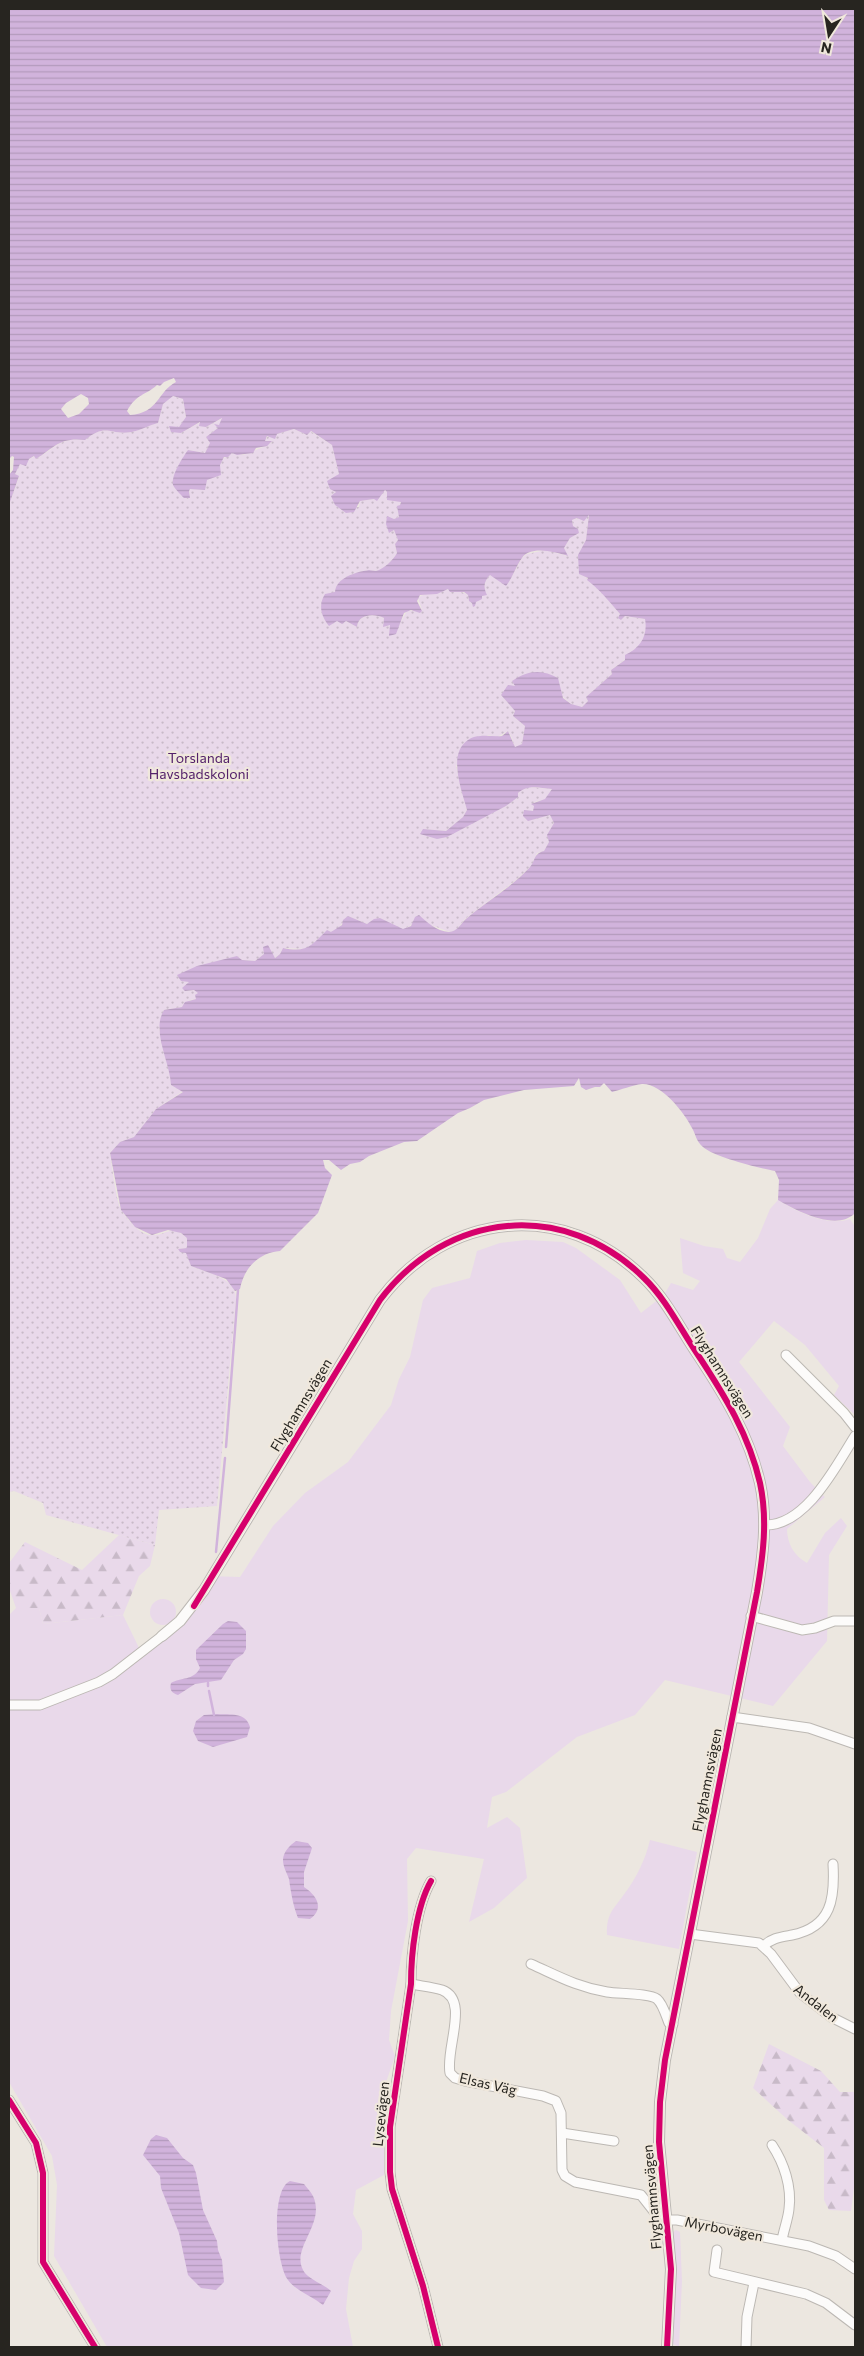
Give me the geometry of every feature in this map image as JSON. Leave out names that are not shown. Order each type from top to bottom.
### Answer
[{"type":"street","name":"Flyghamnsvägen","points":[[162,1636],[180,1621],[204,1590],[386,1292],[405,1271],[428,1253],[457,1238],[487,1229],[530,1226],[566,1232],[602,1246],[626,1262],[644,1278],[672,1315],[740,1423],[757,1470],[765,1525],[760,1573],[666,2060],[659,2118],[659,2161],[671,2269],[667,2347]]},
{"type":"street","points":[[786,1355],[855,1427]]},
{"type":"street","points":[[765,1525],[776,1525],[791,1517],[810,1502],[822,1488],[855,1436]]},
{"type":"street","points":[[751,1616],[802,1630],[815,1628],[834,1621],[855,1620]]},
{"type":"street","points":[[9,1705],[40,1705],[99,1682],[113,1674],[162,1636]]},
{"type":"street","name":"Flyghamnsvägen","points":[[732,1717],[809,1728],[855,1744]]},
{"type":"street","points":[[690,1934],[754,1942],[764,1946],[773,1939],[806,1931],[821,1920],[833,1898],[833,1864]]},
{"type":"street","name":"Lysevägen","points":[[430,1881],[422,1901],[412,1961],[411,1984],[390,2127],[390,2172],[392,2189],[423,2286],[438,2347]]},
{"type":"street","name":"Andalen","points":[[764,1946],[800,1993],[831,2017],[855,2029]]},
{"type":"street","points":[[531,1964],[571,1984],[605,1992],[630,1995],[647,1994],[656,1999],[669,2023],[673,2024]]},
{"type":"street","name":"Elsas Väg","points":[[411,1984],[442,1990],[454,1999],[457,2011],[450,2049],[450,2073],[455,2078],[551,2099],[559,2106],[562,2133],[562,2170],[569,2180],[634,2192],[641,2195],[656,2214],[666,2217]]},
{"type":"street","points":[[9,2100],[36,2143],[43,2173],[43,2262],[95,2347]]},
{"type":"street","points":[[562,2133],[614,2141]]},
{"type":"street","name":"Myrbovägen","points":[[772,2145],[781,2159],[788,2188],[789,2208],[782,2240]]},
{"type":"street","name":"Myrbovägen","points":[[666,2217],[782,2240],[826,2252],[855,2269]]},
{"type":"street","points":[[717,2250],[714,2272],[806,2294],[826,2303],[855,2325]]},
{"type":"street","points":[[746,2347],[747,2316],[754,2283]]},
{"type":"green space","name":"Torslanda Havsbadskoloni","points":[[172,396],[183,399],[186,418],[179,427],[174,428],[181,433],[201,422],[206,427],[223,418],[218,428],[206,437],[210,443],[205,453],[188,450],[173,479],[190,495],[189,490],[209,478],[228,455],[233,453],[243,455],[249,453],[272,442],[265,441],[268,436],[273,437],[294,429],[307,435],[310,431],[332,445],[339,474],[335,478],[335,505],[340,508],[359,507],[360,501],[374,499],[385,490],[393,499],[401,501],[398,506],[399,517],[394,519],[389,533],[394,530],[398,540],[395,544],[397,553],[380,570],[358,572],[339,583],[335,593],[321,605],[324,618],[346,621],[357,627],[364,617],[376,615],[384,618],[383,626],[390,624],[396,630],[407,611],[422,610],[418,598],[424,594],[449,589],[466,594],[469,601],[476,602],[483,592],[485,581],[490,575],[510,580],[522,558],[527,554],[546,550],[567,556],[564,548],[570,538],[579,533],[573,526],[572,520],[589,515],[586,540],[580,552],[582,574],[601,591],[620,614],[621,620],[625,616],[645,619],[647,627],[643,642],[631,655],[611,670],[612,674],[586,697],[588,701],[582,707],[571,704],[561,695],[512,686],[501,695],[515,711],[513,716],[525,726],[522,744],[515,748],[508,731],[497,737],[488,735],[456,766],[467,810],[463,817],[446,831],[423,829],[437,839],[506,806],[521,790],[529,787],[552,789],[545,800],[532,804],[534,806],[531,820],[550,815],[554,823],[548,835],[549,842],[544,851],[537,853],[532,865],[516,880],[465,919],[456,930],[450,932],[431,925],[414,923],[403,930],[380,918],[367,924],[348,916],[336,931],[306,949],[283,948],[280,954],[274,958],[268,945],[264,954],[255,961],[242,960],[237,956],[189,982],[185,991],[194,990],[199,993],[196,999],[190,1000],[182,1007],[164,1010],[159,1029],[171,1074],[171,1085],[183,1091],[156,1109],[134,1137],[120,1142],[110,1153],[118,1200],[127,1218],[143,1232],[156,1235],[176,1231],[187,1238],[187,1248],[178,1249],[180,1252],[186,1252],[191,1266],[226,1280],[231,1285],[236,1298],[217,1506],[159,1510],[155,1545],[46,1515],[43,1503],[14,1491],[9,1492],[9,505],[19,477],[15,474],[20,464],[35,456],[36,459],[59,444],[70,440],[85,440],[103,431],[132,432],[158,423],[163,404]]},
{"type":"green space","points":[[778,1200],[794,1209],[822,1220],[841,1221],[850,1219],[855,1227],[855,1415],[834,1395],[839,1386],[805,1345],[774,1321],[739,1362],[790,1427],[783,1446],[810,1482],[825,1497],[787,1529],[792,1549],[798,1557],[807,1563],[825,1533],[841,1518],[847,1526],[829,1555],[827,1641],[773,1706],[665,1680],[635,1715],[577,1737],[506,1792],[492,1797],[487,1828],[507,1817],[520,1828],[527,1878],[494,1908],[469,1922],[484,1859],[416,1848],[407,1859],[408,1921],[391,2011],[389,2040],[395,2056],[381,2097],[384,2131],[384,2175],[356,2190],[353,2214],[362,2231],[362,2249],[354,2261],[349,2278],[346,2309],[353,2347],[107,2347],[54,2256],[57,2185],[52,2156],[9,2082],[9,1615],[16,1608],[39,1608],[43,1624],[123,1615],[140,1650],[167,1628],[189,1606],[208,1576],[240,1577],[273,1526],[305,1493],[348,1462],[391,1405],[399,1379],[410,1357],[423,1300],[432,1288],[470,1278],[477,1251],[500,1243],[526,1240],[563,1242],[576,1248],[620,1280],[641,1313],[664,1295],[671,1283],[693,1290],[700,1281],[683,1273],[680,1238],[704,1246],[723,1249],[727,1258],[740,1262],[758,1238],[770,1209]]},
{"type":"green space","points":[[119,1535],[155,1545],[150,1566],[139,1576],[123,1615],[43,1624],[39,1608],[16,1608],[9,1588],[9,1563],[25,1542],[82,1570]]},
{"type":"green space","points":[[163,1599],[172,1603],[176,1612],[172,1621],[163,1625],[154,1621],[150,1612],[154,1603]]},
{"type":"green space","points":[[650,1840],[697,1852],[679,1949],[607,1935],[609,1916],[637,1875]]},
{"type":"green space","points":[[769,2044],[821,2071],[840,2092],[855,2092],[855,2180],[851,2211],[829,2210],[824,2200],[824,2148],[788,2120],[753,2088]]},
{"type":"green space","points":[[676,2230],[680,2232],[682,2281],[679,2347],[673,2344],[675,2280],[673,2232]]},
{"type":"shaded area","points":[[9,9],[855,9],[855,1213],[838,1221],[828,1220],[806,1214],[778,1200],[779,1180],[775,1171],[717,1155],[703,1147],[678,1107],[657,1088],[642,1084],[612,1092],[604,1083],[600,1087],[586,1090],[581,1087],[579,1078],[574,1086],[524,1090],[484,1100],[458,1113],[417,1141],[404,1142],[369,1156],[360,1162],[350,1164],[341,1170],[329,1160],[323,1160],[325,1168],[332,1175],[318,1213],[280,1251],[265,1255],[253,1263],[245,1274],[240,1289],[235,1291],[226,1279],[191,1266],[186,1253],[180,1252],[178,1249],[187,1248],[187,1238],[181,1233],[168,1230],[152,1235],[135,1227],[121,1210],[110,1153],[120,1142],[134,1137],[156,1109],[183,1092],[171,1085],[159,1027],[164,1010],[182,1007],[185,1002],[196,999],[195,995],[198,993],[194,990],[185,991],[182,988],[189,982],[181,981],[177,975],[197,966],[237,956],[242,960],[255,961],[264,954],[263,947],[268,945],[275,958],[283,948],[303,949],[312,944],[327,930],[331,932],[342,925],[343,920],[348,916],[367,924],[374,919],[380,918],[403,929],[411,926],[415,917],[419,915],[440,930],[452,932],[457,929],[467,918],[530,867],[536,856],[544,851],[549,842],[547,835],[554,823],[550,815],[528,821],[523,816],[524,810],[533,811],[534,806],[531,804],[545,799],[552,789],[538,787],[522,790],[518,793],[518,797],[506,806],[447,837],[437,839],[420,834],[423,829],[446,831],[463,817],[467,810],[457,763],[458,754],[462,746],[472,738],[502,736],[508,731],[515,747],[522,744],[525,726],[513,716],[515,711],[501,695],[508,685],[515,686],[512,681],[529,673],[541,672],[558,678],[563,698],[571,704],[582,707],[588,701],[586,697],[612,674],[611,670],[625,660],[625,655],[639,645],[644,636],[646,625],[645,619],[625,616],[621,620],[618,618],[620,614],[608,600],[587,580],[588,578],[579,574],[578,555],[586,540],[589,515],[584,521],[577,518],[572,520],[573,526],[578,529],[579,533],[570,538],[564,548],[568,556],[544,551],[526,554],[506,586],[490,575],[485,584],[487,595],[482,596],[482,599],[476,602],[473,607],[468,595],[464,592],[450,592],[448,589],[437,594],[420,595],[417,601],[422,611],[420,613],[411,610],[404,613],[396,634],[389,636],[390,625],[383,627],[384,618],[376,615],[363,617],[360,619],[357,627],[346,621],[342,624],[337,621],[329,626],[321,610],[325,594],[335,592],[339,583],[347,576],[369,570],[376,571],[382,568],[397,553],[395,544],[398,540],[394,530],[389,533],[386,524],[387,516],[394,519],[399,517],[397,506],[401,502],[387,500],[387,492],[385,490],[377,501],[374,499],[360,501],[354,512],[346,513],[335,505],[331,496],[336,492],[330,489],[327,481],[339,474],[332,445],[311,431],[307,435],[294,429],[277,434],[275,439],[267,436],[265,441],[272,441],[267,446],[256,448],[253,453],[237,455],[232,453],[228,457],[224,457],[220,465],[221,475],[207,480],[205,490],[190,489],[190,498],[184,498],[173,485],[178,466],[188,450],[205,453],[210,443],[206,437],[218,428],[214,424],[219,425],[222,418],[206,427],[199,426],[200,422],[181,433],[171,432],[169,426],[179,427],[186,417],[183,399],[173,396],[163,404],[158,423],[132,432],[103,431],[85,440],[69,440],[58,444],[36,459],[34,456],[29,459],[26,466],[20,464],[15,474],[19,476],[9,505],[9,475],[13,470],[14,457],[12,456],[9,459]],"holes":[[[174,378],[176,382],[152,406],[140,413],[130,415],[127,411],[134,401],[157,385],[160,386]],[[81,394],[88,398],[89,404],[79,414],[68,418],[61,409],[66,403]]]},
{"type":"shaded area","points":[[228,1621],[237,1622],[246,1631],[246,1649],[243,1654],[234,1660],[221,1680],[195,1684],[178,1695],[173,1692],[170,1688],[171,1683],[194,1675],[200,1668],[196,1659],[196,1650]]},
{"type":"shaded area","points":[[204,1715],[237,1715],[245,1719],[250,1727],[247,1737],[213,1747],[198,1741],[193,1731],[196,1721]]},
{"type":"shaded area","points":[[296,1841],[308,1843],[312,1848],[304,1872],[304,1887],[315,1897],[318,1906],[315,1915],[310,1919],[298,1918],[292,1899],[289,1879],[283,1863],[283,1857],[289,1847]]},
{"type":"shaded area","points":[[156,2135],[167,2138],[183,2158],[193,2165],[203,2210],[217,2241],[222,2260],[224,2282],[216,2290],[201,2288],[188,2275],[179,2233],[161,2188],[160,2176],[143,2155],[151,2139]]},
{"type":"shaded area","points":[[290,2181],[304,2184],[313,2196],[316,2206],[312,2226],[301,2253],[301,2261],[305,2273],[331,2291],[323,2305],[291,2284],[284,2272],[280,2259],[277,2212],[284,2187]]},
{"type":"waterway","points":[[226,1447],[238,1290]]},
{"type":"waterway","points":[[216,1552],[225,1458]]},
{"type":"waterway","points":[[209,1691],[214,1715]]},
{"type":"cycle path","points":[[194,1606],[380,1300],[407,1270],[438,1248],[472,1233],[507,1226],[543,1227],[578,1236],[612,1253],[644,1278],[673,1315],[718,1386],[743,1432],[760,1483],[764,1524],[763,1551],[757,1592],[665,2060],[660,2102],[659,2142],[671,2269],[667,2347]]},
{"type":"cycle path","points":[[431,1881],[418,1917],[413,1945],[411,1984],[390,2127],[390,2172],[392,2189],[423,2286],[438,2347]]},
{"type":"cycle path","points":[[9,2100],[36,2143],[43,2173],[43,2262],[95,2347]]}]
